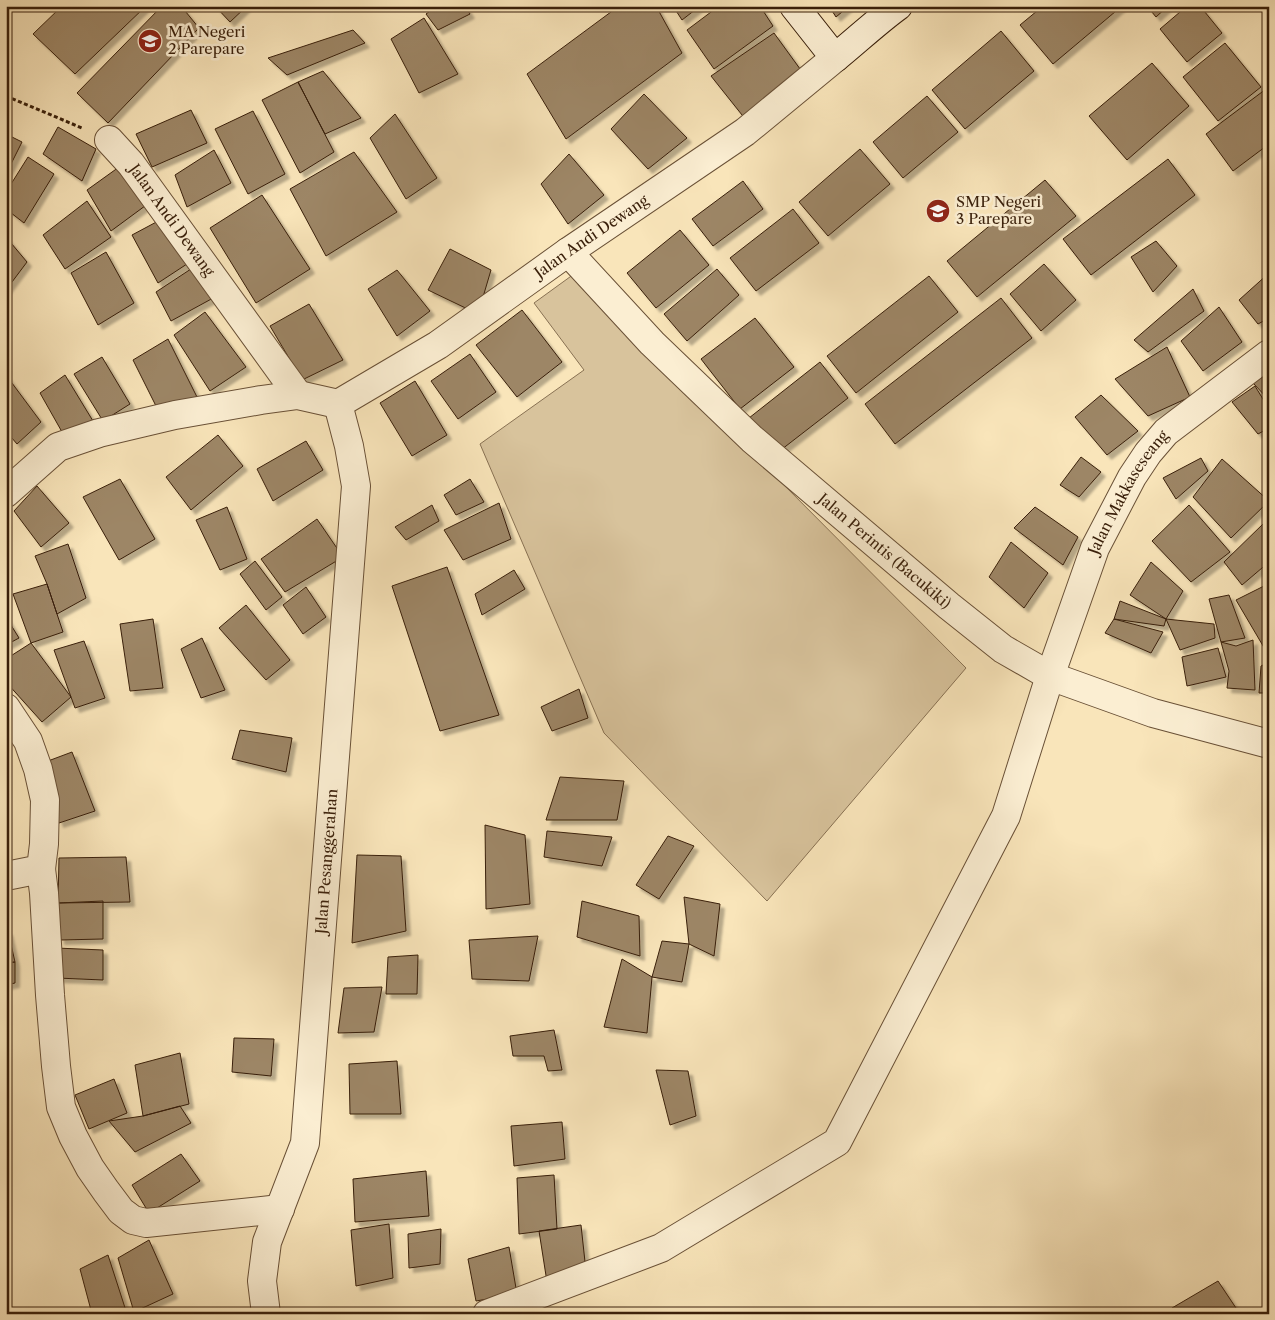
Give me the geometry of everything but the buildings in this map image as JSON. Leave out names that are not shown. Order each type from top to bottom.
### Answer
[{"type":"street","points":[[794,6],[835,58]]},
{"type":"street","name":"Jalan Andi Dewang","points":[[338,404],[438,345],[568,252],[745,132],[898,6]]},
{"type":"street","name":"Jalan Andi Dewang","points":[[109,140],[131,164],[298,395]]},
{"type":"street","name":"Jalan Perintis (Bacukiki)","points":[[568,252],[652,343],[752,439],[949,606],[1003,649],[1050,676],[1153,713],[1269,744]]},
{"type":"street","name":"Jalan Makkaseseang","points":[[487,1314],[661,1248],[838,1142],[1006,816],[1050,676],[1095,548],[1132,477],[1148,453],[1166,432],[1269,354]]},
{"type":"street","points":[[6,493],[58,447],[99,432],[175,415],[298,395],[338,404]]},
{"type":"street","name":"Jalan Pesanggerahan","points":[[266,1314],[262,1280],[267,1242],[305,1143],[356,486],[349,446],[338,404]]},
{"type":"street","points":[[6,708],[28,741],[38,769],[44,800],[44,844],[41,869],[49,986],[61,1107],[73,1136],[90,1168],[121,1211],[133,1220],[146,1223],[280,1210]]},
{"type":"street","points":[[6,876],[41,869]]},
{"type":"path","points":[[6,96],[109,140]]},
{"type":"shaded area","points":[[574,274],[966,668],[767,901],[604,733],[480,444],[584,370],[534,303]]},
{"type":"place","name":"MA Negeri 2 Parepare","points":[[150,41]]},
{"type":"place","name":"SMP Negeri 3 Parepare","points":[[938,211]]}]
